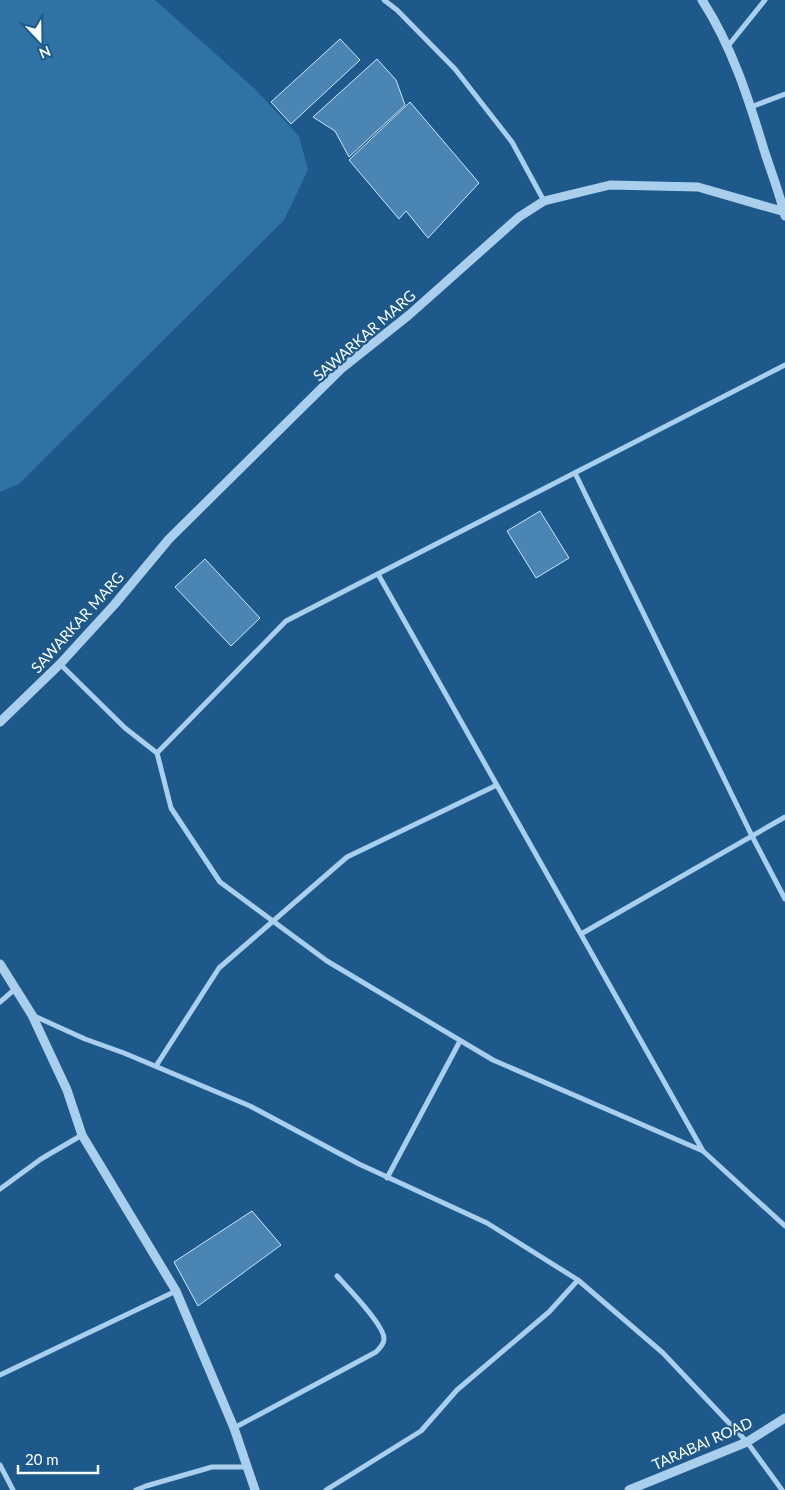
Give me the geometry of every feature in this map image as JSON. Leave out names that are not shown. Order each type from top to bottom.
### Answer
[{"type":"street","points":[[384,0],[397,10],[455,69],[512,142],[544,201]]},
{"type":"street","points":[[702,0],[728,46],[751,107],[785,214]]},
{"type":"street","points":[[728,46],[765,0]]},
{"type":"street","points":[[751,107],[785,94]]},
{"type":"street","name":"SAWARKAR MARG","points":[[0,722],[60,664],[114,605],[169,539],[341,369],[409,315],[519,217],[544,201],[610,185],[698,187],[785,214]]},
{"type":"street","points":[[157,753],[286,621],[785,365]]},
{"type":"street","points":[[575,473],[752,836],[785,899]]},
{"type":"street","points":[[378,574],[703,1151],[785,1226]]},
{"type":"street","points":[[60,664],[125,728],[157,753],[171,808],[220,882],[327,961],[493,1060],[703,1151]]},
{"type":"street","points":[[156,1066],[219,968],[347,857],[497,785]]},
{"type":"street","points":[[581,934],[785,817]]},
{"type":"street","points":[[0,964],[32,1015],[67,1090],[82,1136],[176,1291],[234,1428],[255,1490]]},
{"type":"street","points":[[0,1002],[15,989]]},
{"type":"street","points":[[32,1015],[85,1039],[156,1066],[250,1106],[358,1164],[486,1223],[578,1280],[663,1353],[747,1442],[782,1490]]},
{"type":"street","points":[[387,1178],[460,1041]]},
{"type":"street","points":[[0,1189],[41,1159],[82,1136]]},
{"type":"street","points":[[234,1428],[376,1352],[381,1347],[384,1340],[380,1326],[337,1276]]},
{"type":"street","points":[[326,1490],[421,1431],[457,1390],[549,1312],[578,1280]]},
{"type":"street","points":[[0,1375],[176,1291]]},
{"type":"street","name":"TARABAI ROAD","points":[[629,1490],[747,1442],[785,1418]]},
{"type":"street","points":[[0,1465],[13,1490]]},
{"type":"street","points":[[136,1490],[212,1467],[247,1467]]},
{"type":"shaded area","points":[[0,0],[155,0],[255,89],[299,136],[308,170],[284,220],[19,484],[0,492]]},
{"type":"building","points":[[340,39],[360,60],[291,124],[271,102]]},
{"type":"building","points":[[377,59],[396,80],[405,105],[349,157],[335,131],[313,117]]},
{"type":"building","points":[[410,102],[479,183],[428,238],[406,211],[399,219],[349,160]]},
{"type":"building","points":[[540,511],[569,558],[536,578],[507,531]]},
{"type":"building","points":[[205,559],[260,618],[231,646],[175,587]]},
{"type":"building","points":[[252,1211],[281,1245],[198,1306],[174,1262]]}]
